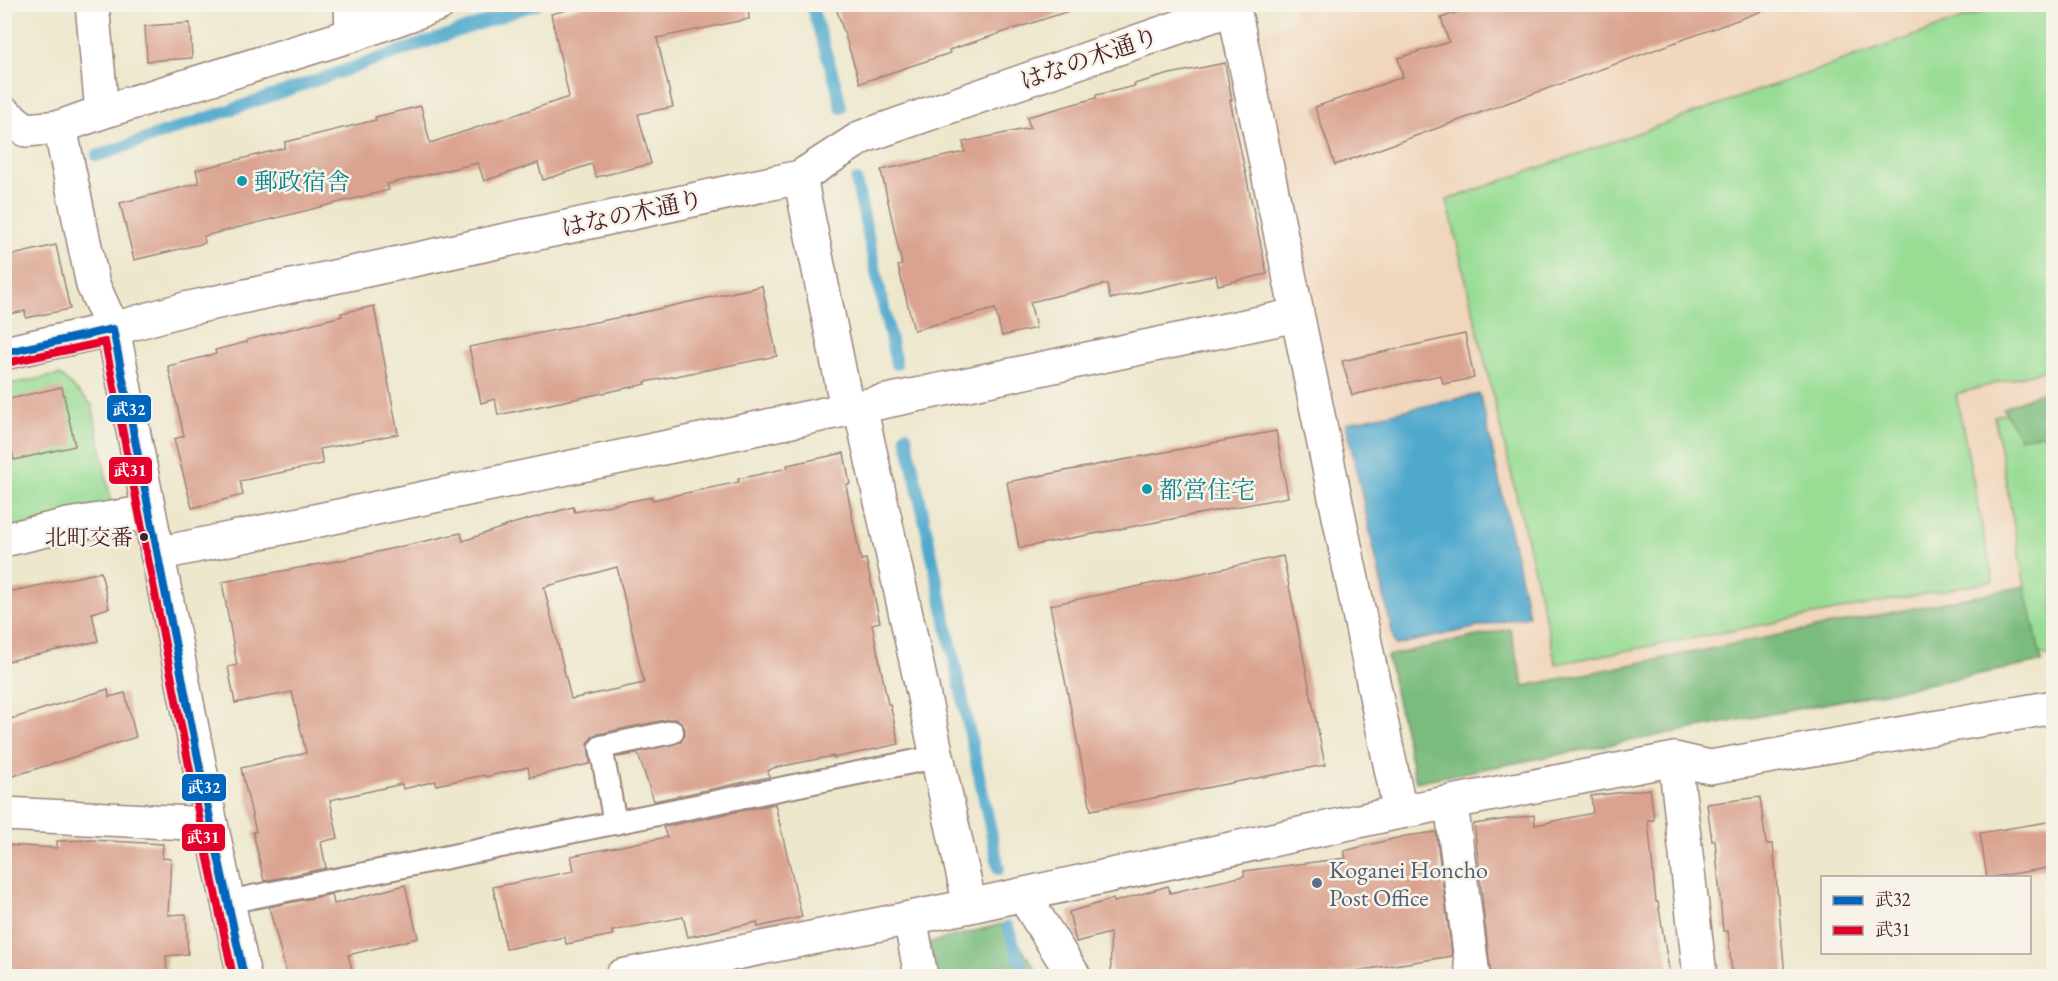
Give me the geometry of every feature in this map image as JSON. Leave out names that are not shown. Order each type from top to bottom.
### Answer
[{"type":"street","points":[[92,4],[102,112]]},
{"type":"street","points":[[12,125],[60,128],[351,20],[439,4]]},
{"type":"street","points":[[1235,6],[1400,812]]},
{"type":"street","name":"はなの木通り","points":[[4,353],[113,329],[185,309],[800,177],[862,137],[1235,6]]},
{"type":"street","points":[[60,128],[93,285],[113,329],[211,824],[244,976]]},
{"type":"street","points":[[800,177],[970,906]]},
{"type":"street","points":[[157,554],[1297,315]]},
{"type":"street","points":[[4,540],[68,525],[149,512]]},
{"type":"street","points":[[622,976],[970,906],[1400,812],[1675,759],[1710,767],[2054,707]]},
{"type":"street","points":[[1675,759],[1700,976]]},
{"type":"street","points":[[1451,803],[1473,976]]},
{"type":"street","points":[[4,814],[211,824]]},
{"type":"street","points":[[1023,894],[1074,976]]},
{"type":"street","points":[[910,918],[921,976]]},
{"type":"lane","points":[[615,824],[600,747],[672,732]]},
{"type":"lane","points":[[228,902],[936,757]]},
{"type":"shaded area","points":[[1293,4],[2053,5],[2053,402],[1995,416],[2042,662],[1416,782],[1387,656],[1257,36],[1295,18]]},
{"type":"green space","points":[[2002,5],[2053,5],[2054,368],[1956,394],[1993,581],[1556,664],[1447,200]]},
{"type":"green space","points":[[60,375],[92,405],[112,507],[5,530],[5,385]]},
{"type":"green space","points":[[2053,387],[2053,432],[2020,438],[2003,408]]},
{"type":"green space","points":[[2053,402],[2053,659],[2037,653],[1994,416]]},
{"type":"green space","points":[[2025,586],[2042,662],[1416,782],[1387,656],[1510,629],[1524,686]]},
{"type":"green space","points":[[1005,923],[1040,976],[927,976],[920,945]]},
{"type":"water","points":[[1480,394],[1529,616],[1395,645],[1346,423]]},
{"type":"building","points":[[589,4],[748,4],[749,19],[657,38],[673,107],[638,114],[651,164],[596,177],[592,164],[543,180],[538,163],[484,181],[478,163],[387,184],[389,190],[204,236],[205,243],[134,260],[120,203],[199,183],[196,170],[285,148],[285,142],[376,120],[375,117],[421,106],[430,143],[569,97],[551,14]]},
{"type":"building","points":[[835,4],[1068,4],[1069,11],[949,50],[950,53],[860,83]]},
{"type":"building","points":[[1480,4],[1767,4],[1768,9],[1335,165],[1315,107],[1403,77],[1398,58],[1449,42],[1441,18]]},
{"type":"building","points":[[190,23],[192,58],[147,61],[145,26]]},
{"type":"building","points":[[1225,63],[1232,100],[1230,100],[1267,274],[1218,285],[1216,275],[1110,299],[1107,284],[1030,302],[1036,328],[1002,336],[995,309],[914,330],[898,266],[902,265],[881,170],[965,152],[963,142],[1030,128],[1027,117],[1170,74]]},
{"type":"building","points":[[56,245],[70,309],[26,318],[25,311],[4,315],[4,257]]},
{"type":"building","points":[[762,286],[777,356],[645,382],[646,384],[498,415],[495,399],[481,403],[469,347]]},
{"type":"building","points":[[374,306],[398,434],[320,449],[323,464],[240,481],[243,495],[192,508],[174,439],[184,436],[168,366],[216,354],[215,350],[247,342],[247,340]]},
{"type":"building","points":[[1465,334],[1474,378],[1443,384],[1441,375],[1352,395],[1342,361]]},
{"type":"building","points":[[62,387],[75,446],[14,460],[4,420],[4,400]]},
{"type":"building","name":"都営住宅","points":[[1276,431],[1288,497],[1019,548],[1007,482]]},
{"type":"building","points":[[844,453],[850,484],[846,485],[861,560],[866,559],[880,622],[872,624],[888,704],[890,704],[899,744],[773,768],[768,771],[769,777],[654,801],[638,754],[617,757],[681,742],[685,736],[682,723],[677,719],[669,719],[598,734],[588,743],[590,764],[530,777],[528,767],[436,785],[436,781],[403,789],[402,784],[330,800],[338,838],[321,842],[326,868],[264,881],[253,832],[256,832],[241,768],[306,753],[292,692],[235,703],[228,667],[237,665],[222,582],[342,560],[461,533],[463,541],[515,523],[573,507],[575,512],[652,497],[652,500],[739,482],[738,479],[788,468],[787,465]],"holes":[[[617,567],[644,683],[571,699],[544,587]]]},
{"type":"building","points":[[1283,556],[1325,765],[1091,810],[1050,605]]},
{"type":"building","points":[[101,572],[109,608],[92,613],[98,641],[4,662],[4,593]]},
{"type":"building","points":[[108,689],[109,697],[125,693],[136,737],[4,779],[4,721]]},
{"type":"building","points":[[1650,789],[1654,820],[1648,820],[1656,902],[1658,902],[1670,976],[1491,976],[1474,824],[1534,815],[1535,825],[1593,813],[1591,796]]},
{"type":"building","points":[[1760,797],[1766,844],[1773,844],[1785,976],[1732,976],[1728,931],[1723,931],[1715,840],[1712,841],[1707,804]]},
{"type":"building","points":[[775,804],[802,917],[758,927],[757,922],[688,937],[683,917],[612,931],[613,935],[566,944],[565,937],[506,949],[493,887],[574,871],[571,856],[667,837],[663,827]]},
{"type":"building","points":[[2054,821],[2054,867],[1987,876],[1980,833]]},
{"type":"building","points":[[1436,832],[1452,956],[1343,973],[1343,976],[1111,976],[1110,933],[1076,942],[1069,912],[1168,886],[1170,893],[1244,876],[1244,871],[1346,858],[1344,851],[1405,836]]},
{"type":"building","points":[[91,840],[163,844],[162,858],[171,859],[168,915],[186,914],[188,954],[166,956],[167,976],[4,976],[4,845],[57,848],[57,841]]},
{"type":"building","points":[[405,885],[418,938],[348,955],[354,976],[287,976],[269,907],[332,894],[334,904]]},
{"type":"waterway","points":[[97,156],[537,4]]},
{"type":"waterway","points":[[811,4],[841,108]]},
{"type":"waterway","points":[[856,180],[896,364]]},
{"type":"waterway","points":[[906,435],[999,869]]},
{"type":"waterway","points":[[1008,927],[1025,976]]},
{"type":"transit line","name":"武32","points":[[4,353],[113,329],[211,824],[244,976]]},
{"type":"transit line","name":"武31","points":[[6,363],[105,342],[233,976]]},
{"type":"place","name":"郵政宿舎","points":[[242,181]]},
{"type":"place","name":"都営住宅","points":[[1147,489]]},
{"type":"place","name":"北町交番","points":[[144,537]]},
{"type":"place","name":"Koganei Honcho Post Office","points":[[1317,883]]}]
